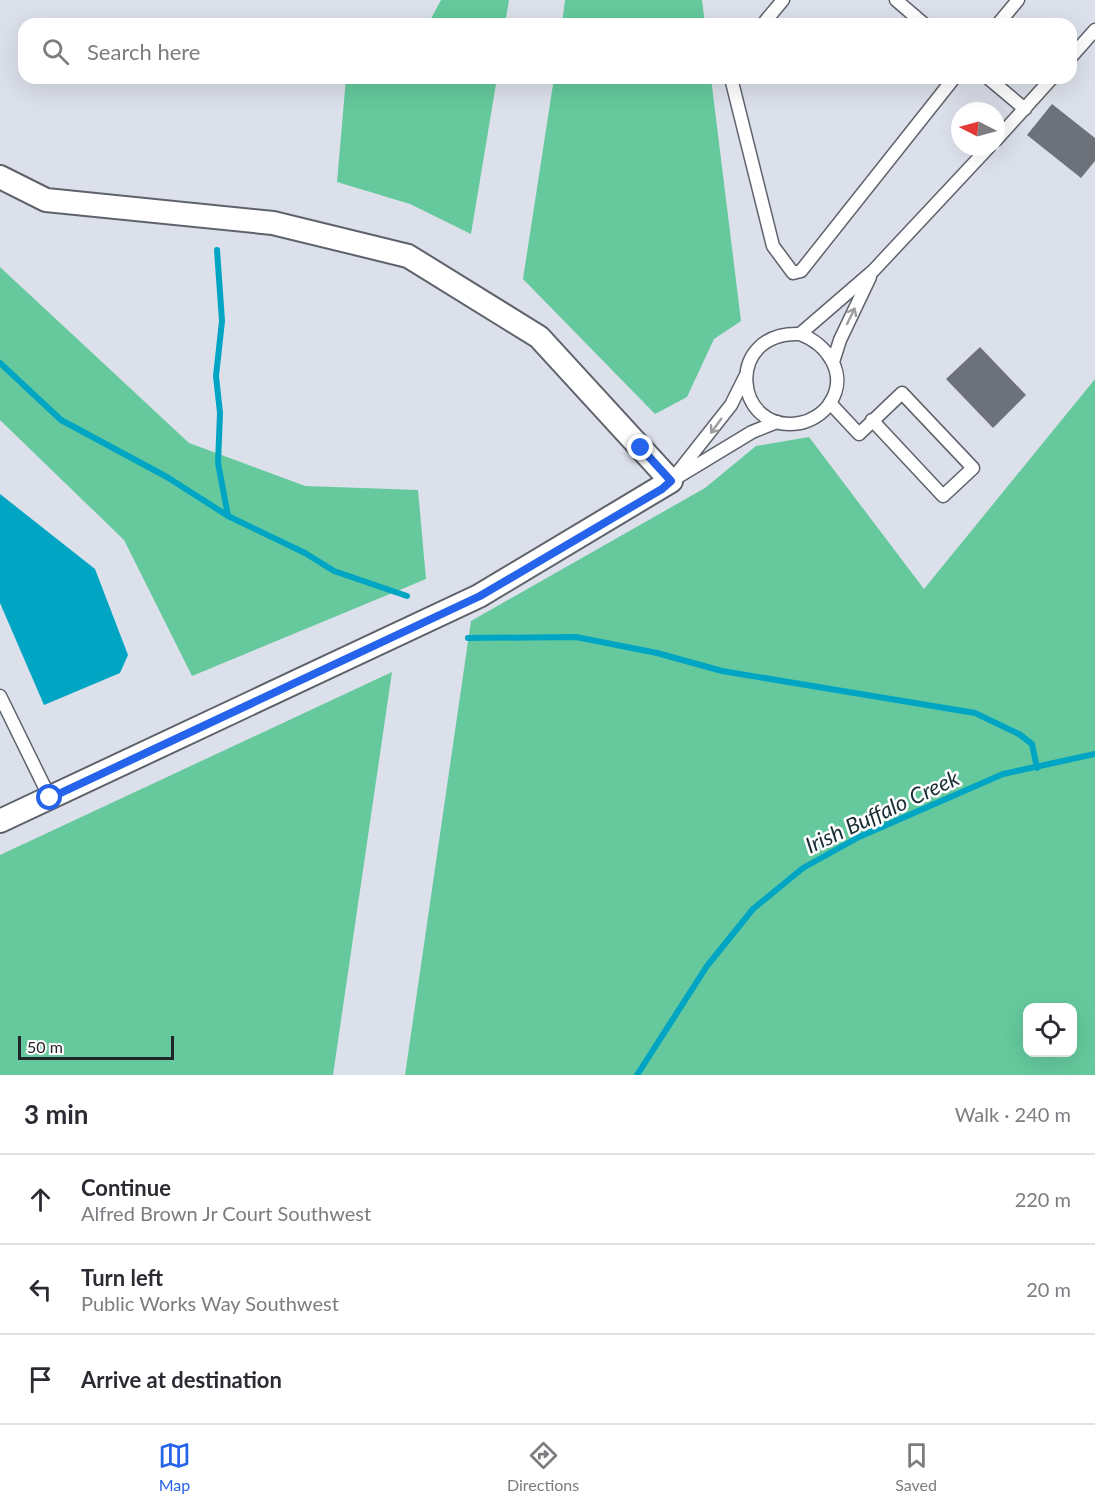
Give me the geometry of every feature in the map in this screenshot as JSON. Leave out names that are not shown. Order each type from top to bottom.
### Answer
[{"type":"street","points":[[0,177],[46,200],[273,223],[408,256],[539,337],[671,481],[480,596],[0,821]]},
{"type":"lane","points":[[768,18],[783,0]]},
{"type":"lane","points":[[896,0],[917,18]]},
{"type":"lane","points":[[1003,18],[1018,0]]},
{"type":"lane","points":[[1077,50],[1095,30]]},
{"type":"lane","points":[[732,84],[773,246],[793,273],[801,272],[949,84]]},
{"type":"lane","points":[[995,84],[1025,109]]},
{"type":"lane","points":[[1005,130],[1047,84]]},
{"type":"lane","points":[[800,334],[873,271],[981,156]]},
{"type":"lane","points":[[833,362],[840,340],[873,271]]},
{"type":"lane","points":[[671,481],[731,405],[745,376],[749,361],[758,348],[770,338],[784,333],[800,334],[815,339],[826,350],[837,376],[830,403],[819,415],[806,422],[792,424],[777,422],[764,416],[754,406],[747,391],[745,376]]},
{"type":"lane","points":[[830,403],[859,434],[872,420],[902,393],[973,468],[943,496],[872,420]]},
{"type":"lane","points":[[671,481],[752,432],[777,422]]},
{"type":"lane","points":[[0,696],[5,718],[50,798]]},
{"type":"green space","points":[[441,0],[509,0],[506,18],[431,18]]},
{"type":"green space","points":[[565,0],[702,0],[704,18],[563,18]]},
{"type":"green space","points":[[345,84],[496,84],[471,234],[410,204],[337,182]]},
{"type":"green space","points":[[553,84],[712,84],[741,321],[714,339],[687,397],[655,414],[523,279]]},
{"type":"green space","points":[[0,267],[189,443],[305,486],[418,490],[426,579],[192,676],[124,540],[0,420]]},
{"type":"green space","points":[[1095,379],[1095,1075],[405,1075],[471,621],[705,488],[756,446],[809,437],[924,589]]},
{"type":"green space","points":[[392,672],[333,1075],[0,1075],[0,855]]},
{"type":"water","points":[[0,494],[95,569],[128,655],[120,673],[44,705],[0,603]]},
{"type":"building","points":[[1052,104],[1095,138],[1095,161],[1081,178],[1027,135]]},
{"type":"building","points":[[980,347],[1026,395],[993,428],[946,379]]},
{"type":"waterway","points":[[217,250],[222,321],[216,376],[220,413],[218,463],[228,516]]},
{"type":"waterway","points":[[0,363],[61,420],[167,477],[228,516],[305,553],[334,571],[407,596]]},
{"type":"waterway","points":[[468,638],[576,637],[657,653],[722,671],[975,713],[1019,734],[1032,744],[1037,768]]},
{"type":"waterway","name":"Irish Buffalo Creek","points":[[637,1075],[707,966],[753,909],[803,868],[859,837],[1003,774],[1095,754]]},
{"type":"route","points":[[50,798],[480,596],[662,489],[671,481],[641,448]]}]
